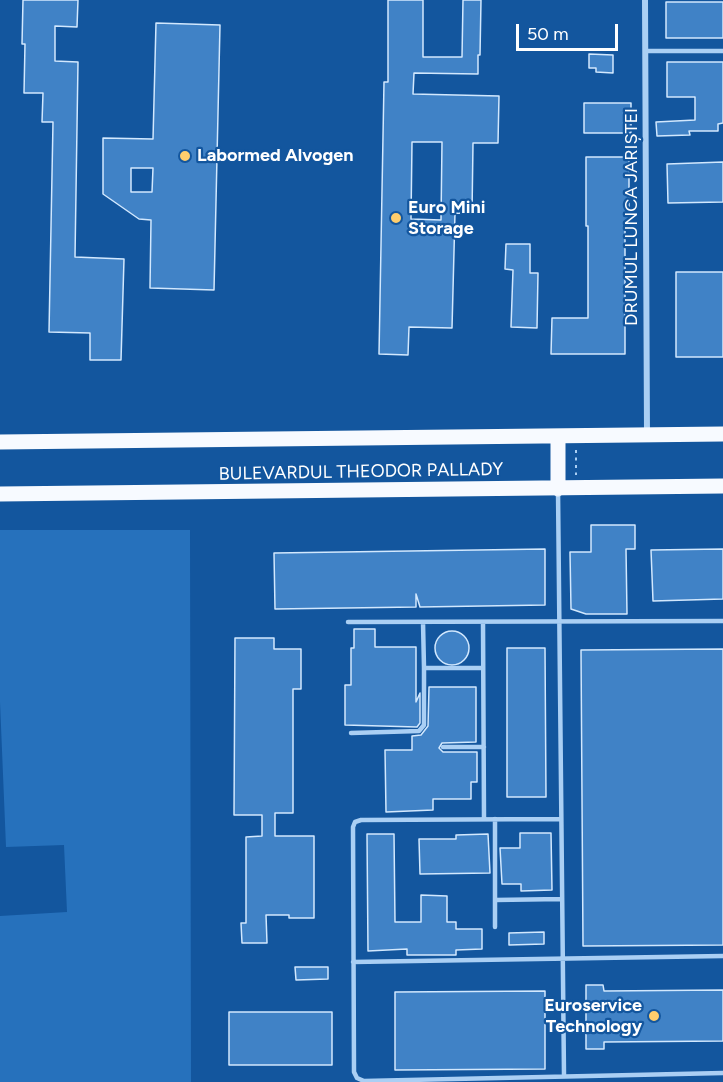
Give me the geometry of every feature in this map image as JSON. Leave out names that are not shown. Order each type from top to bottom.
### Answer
[{"type":"main road","name":"BULEVARDUL THEODOR PALLADY","points":[[0,442],[723,434]]},
{"type":"main road","points":[[558,436],[558,489]]},
{"type":"main road","name":"BULEVARDUL THEODOR PALLADY","points":[[0,494],[723,486]]},
{"type":"street","name":"DRUMUL LUNCA JARIȘTEI","points":[[645,0],[647,435]]},
{"type":"lane","points":[[646,51],[723,51]]},
{"type":"lane","points":[[558,489],[564,1076]]},
{"type":"lane","points":[[348,622],[723,621]]},
{"type":"lane","points":[[351,733],[419,731],[424,724],[423,622]]},
{"type":"lane","points":[[483,622],[484,819]]},
{"type":"lane","points":[[424,668],[483,668]]},
{"type":"lane","points":[[443,747],[484,747]]},
{"type":"lane","points":[[495,819],[495,927]]},
{"type":"lane","points":[[561,819],[361,820],[352,826],[354,1072],[357,1078],[364,1081],[723,1073]]},
{"type":"lane","points":[[495,900],[562,899]]},
{"type":"lane","points":[[353,962],[723,956]]},
{"type":"path","points":[[576,436],[576,489]]},
{"type":"shaded area","points":[[0,530],[190,530],[191,1082],[0,1082],[0,916],[67,912],[64,845],[6,847],[0,702]]},
{"type":"building","points":[[23,0],[78,0],[77,27],[55,26],[55,61],[78,62],[75,257],[124,259],[121,360],[90,360],[90,333],[49,332],[53,122],[42,122],[43,93],[24,93]]},
{"type":"building","points":[[388,0],[423,0],[423,57],[462,57],[463,0],[481,0],[478,74],[414,73],[413,94],[499,96],[498,143],[473,143],[472,214],[455,213],[452,328],[409,327],[408,355],[379,354],[384,82],[388,82]],"holes":[[[412,142],[442,142],[441,220],[411,219]]]},
{"type":"building","points":[[666,2],[723,2],[723,38],[666,38]]},
{"type":"building","name":"Labormed Alvogen","points":[[156,23],[220,25],[214,290],[150,288],[151,220],[139,219],[103,194],[103,138],[153,139]],"holes":[[[131,168],[153,168],[152,192],[131,192]]]},
{"type":"building","points":[[589,54],[613,55],[613,73],[596,72],[596,68],[589,68]]},
{"type":"building","points":[[667,62],[723,62],[723,123],[718,124],[718,131],[689,131],[690,135],[657,136],[656,122],[695,120],[695,97],[667,97]]},
{"type":"building","points":[[584,103],[631,103],[631,133],[584,133]]},
{"type":"building","points":[[586,157],[629,157],[629,226],[625,226],[625,354],[551,354],[552,318],[588,318]]},
{"type":"building","points":[[723,162],[723,202],[668,203],[667,164]]},
{"type":"building","points":[[506,244],[530,244],[530,273],[538,273],[537,328],[511,327],[513,270],[505,269]]},
{"type":"building","points":[[676,272],[723,272],[723,357],[676,357]]},
{"type":"building","points":[[591,525],[635,525],[635,549],[626,549],[627,614],[586,614],[571,609],[570,552],[591,552]]},
{"type":"building","points":[[545,549],[545,605],[420,607],[416,594],[416,607],[275,609],[274,553]]},
{"type":"building","points":[[723,549],[723,599],[653,601],[651,550]]},
{"type":"building","points":[[354,629],[375,629],[375,647],[416,647],[416,702],[420,693],[420,723],[417,727],[345,725],[345,685],[351,685],[351,648],[354,648]]},
{"type":"building","points":[[452,631],[464,636],[469,648],[464,660],[452,665],[440,660],[435,648],[440,636]]},
{"type":"building","points":[[235,638],[274,638],[274,649],[301,649],[301,689],[293,689],[293,813],[275,813],[275,836],[314,836],[314,918],[266,915],[267,943],[242,943],[241,923],[246,923],[246,837],[262,836],[262,815],[234,815]]},
{"type":"building","points":[[507,648],[545,648],[546,797],[507,797]]},
{"type":"building","points":[[723,649],[723,945],[583,946],[581,650]]},
{"type":"building","points":[[429,687],[476,687],[476,742],[442,743],[439,748],[443,752],[477,752],[477,782],[471,782],[471,799],[433,799],[433,810],[386,812],[385,750],[412,750],[412,736],[421,735],[428,726]]},
{"type":"building","points":[[520,833],[551,833],[552,890],[521,891],[521,884],[502,884],[500,848],[520,848]]},
{"type":"building","points":[[367,834],[394,834],[395,922],[421,922],[421,895],[447,896],[447,922],[456,922],[456,929],[482,929],[482,949],[456,950],[456,955],[407,955],[407,949],[368,951]]},
{"type":"building","points":[[488,834],[490,873],[420,874],[419,839],[456,839],[456,835]]},
{"type":"building","points":[[544,932],[544,944],[509,945],[509,933]]},
{"type":"building","points":[[295,967],[328,967],[328,979],[296,980]]},
{"type":"building","name":"Euroservice Technology","points":[[586,985],[603,985],[604,991],[723,990],[723,1041],[604,1042],[604,1049],[586,1049]]},
{"type":"building","points":[[545,991],[545,1069],[395,1070],[395,992]]},
{"type":"building","points":[[229,1012],[332,1012],[332,1065],[229,1065]]},
{"type":"place","name":"Labormed Alvogen","points":[[185,156]]},
{"type":"place","name":"Euro Mini Storage","points":[[396,218]]},
{"type":"place","name":"Euroservice Technology","points":[[654,1016]]}]
